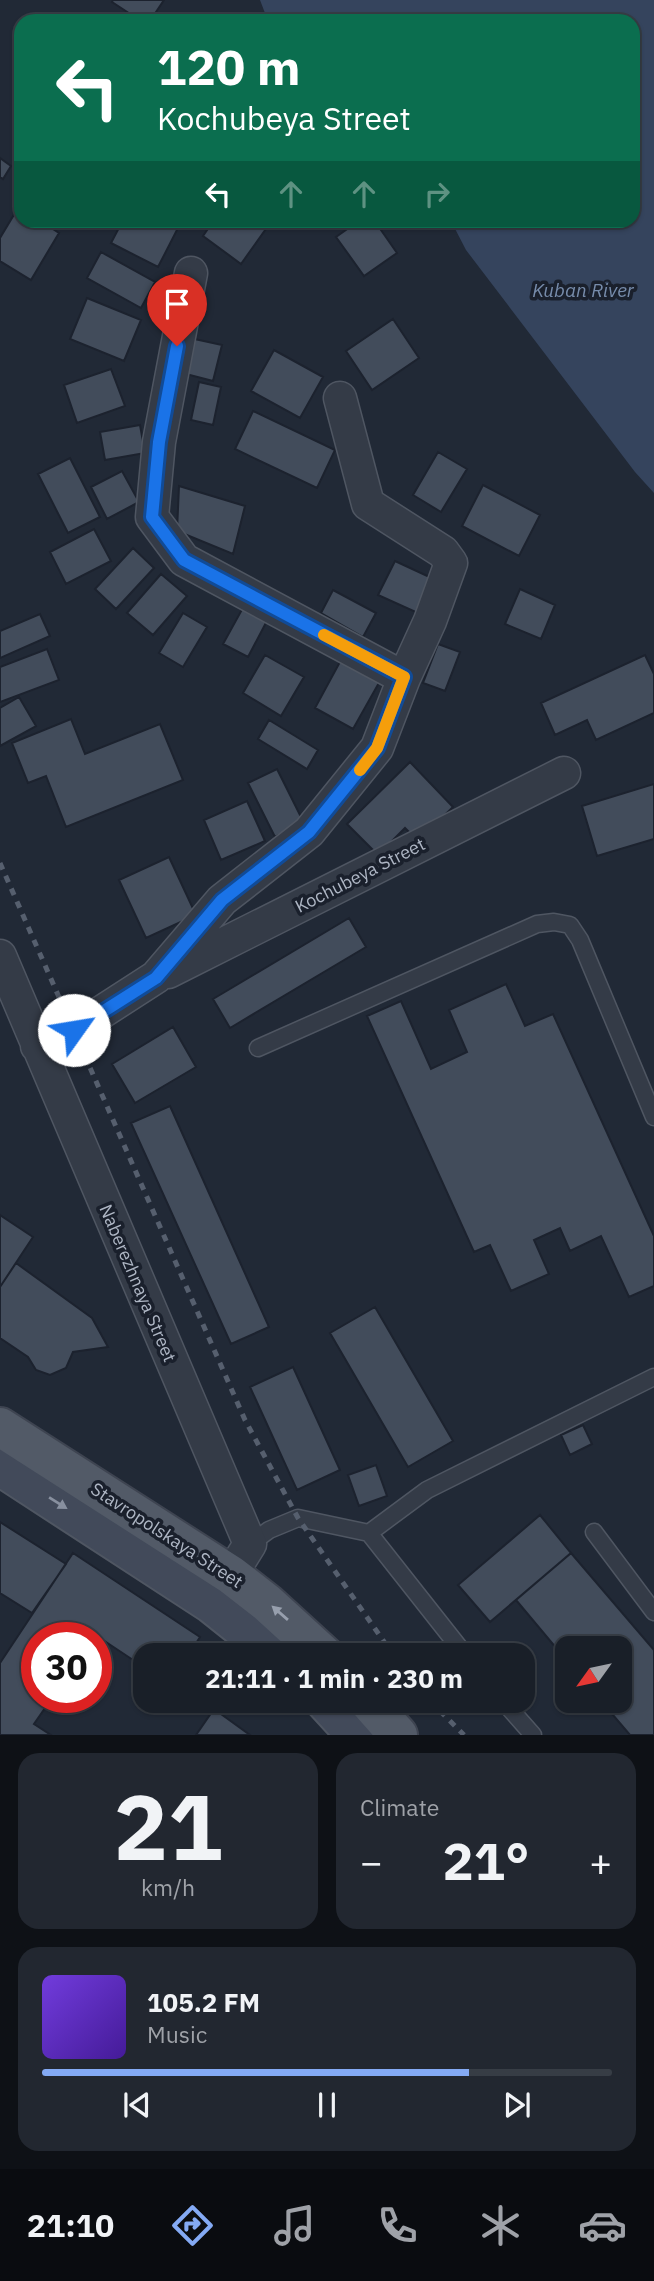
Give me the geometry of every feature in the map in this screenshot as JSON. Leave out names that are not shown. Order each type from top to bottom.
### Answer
[{"type":"main road","name":"Stavropolskaya Street","points":[[0,1427],[231,1574],[267,1602],[311,1643]]},
{"type":"main road","name":"Stavropolskaya Street","points":[[0,1466],[231,1574],[270,1643]]},
{"type":"main road","points":[[336,1713],[356,1735]]},
{"type":"main road","points":[[379,1713],[398,1735]]},
{"type":"street","points":[[191,274],[159,442],[152,517],[184,560],[404,677]]},
{"type":"street","name":"Kochubeya Street","points":[[156,978],[222,900],[309,832],[377,748],[451,564],[443,552],[368,504],[340,398]]},
{"type":"street","name":"Kochubeya Street","points":[[37,1046],[74,1030],[156,978],[564,773]]},
{"type":"street","name":"Naberezhnaya Street","points":[[0,956],[37,1046],[231,1574]]},
{"type":"lane","points":[[258,1048],[537,925],[554,922],[570,925],[580,940],[654,1117]]},
{"type":"lane","points":[[369,1533],[427,1490],[654,1377]]},
{"type":"lane","points":[[231,1574],[269,1530],[299,1518],[369,1533],[456,1643]]},
{"type":"lane","points":[[594,1532],[654,1612]]},
{"type":"lane","points":[[514,1713],[533,1735]]},
{"type":"water","name":"Kuban River","points":[[260,0],[654,0],[654,493],[635,472],[466,250],[455,228],[640,228],[640,14],[265,14]]},
{"type":"building","points":[[164,0],[155,14],[130,14],[112,2]]},
{"type":"building","points":[[0,158],[11,166],[3,179],[0,177]]},
{"type":"building","points":[[14,215],[14,228],[51,228],[59,233],[31,280],[0,261],[0,238]]},
{"type":"building","points":[[119,228],[178,228],[158,267],[111,243]]},
{"type":"building","points":[[208,228],[267,228],[241,264],[203,236]]},
{"type":"building","points":[[349,228],[380,228],[397,253],[364,276],[336,237]]},
{"type":"building","points":[[101,252],[155,282],[141,308],[87,278]]},
{"type":"building","points":[[87,298],[141,320],[124,361],[70,339]]},
{"type":"building","points":[[393,319],[419,358],[372,390],[346,351]]},
{"type":"building","points":[[190,338],[222,345],[213,381],[182,373]]},
{"type":"building","points":[[274,350],[323,377],[300,418],[251,391]]},
{"type":"building","points":[[111,369],[125,406],[77,423],[64,385]]},
{"type":"building","points":[[199,382],[221,387],[213,425],[191,420]]},
{"type":"building","points":[[253,411],[335,450],[317,488],[235,449]]},
{"type":"building","points":[[140,425],[145,453],[105,460],[100,432]]},
{"type":"building","points":[[438,452],[467,469],[441,512],[413,495]]},
{"type":"building","points":[[70,458],[100,517],[68,533],[38,474]]},
{"type":"building","points":[[122,471],[139,502],[107,519],[91,487]]},
{"type":"building","points":[[483,485],[540,515],[519,556],[462,526]]},
{"type":"building","points":[[179,486],[245,506],[233,554],[177,531]]},
{"type":"building","points":[[94,529],[111,561],[66,584],[50,552]]},
{"type":"building","points":[[133,548],[154,568],[116,609],[95,589]]},
{"type":"building","points":[[395,561],[436,580],[420,614],[378,595]]},
{"type":"building","points":[[161,574],[187,596],[153,635],[127,613]]},
{"type":"building","points":[[520,589],[555,605],[541,639],[505,624]]},
{"type":"building","points":[[333,590],[376,613],[363,637],[321,613]]},
{"type":"building","points":[[245,604],[269,617],[248,657],[223,644]]},
{"type":"building","points":[[183,613],[207,627],[183,667],[159,653]]},
{"type":"building","points":[[40,614],[50,636],[0,658],[0,631]]},
{"type":"building","points":[[438,644],[460,652],[445,691],[423,683]]},
{"type":"building","points":[[47,649],[59,680],[0,702],[0,667]]},
{"type":"building","points":[[265,655],[304,677],[281,716],[243,693]]},
{"type":"building","points":[[645,655],[654,674],[654,713],[596,740],[587,720],[555,735],[541,703]]},
{"type":"building","points":[[341,660],[380,681],[353,729],[315,708]]},
{"type":"building","points":[[19,697],[36,726],[0,746],[0,708]]},
{"type":"building","points":[[71,719],[85,754],[160,724],[183,780],[66,827],[46,776],[28,783],[12,743]]},
{"type":"building","points":[[269,720],[318,750],[307,769],[258,739]]},
{"type":"building","points":[[410,762],[453,807],[418,841],[405,828],[378,855],[347,824]]},
{"type":"building","points":[[277,769],[304,823],[275,837],[248,783]]},
{"type":"building","points":[[654,784],[654,839],[597,856],[582,806]]},
{"type":"building","points":[[247,801],[265,841],[221,860],[204,820]]},
{"type":"building","points":[[169,857],[196,915],[146,938],[119,880]]},
{"type":"building","points":[[349,918],[366,947],[230,1028],[213,999]]},
{"type":"building","points":[[506,984],[525,1026],[553,1014],[654,1236],[654,1286],[629,1297],[601,1236],[570,1251],[560,1228],[534,1240],[549,1274],[511,1291],[490,1245],[474,1252],[367,1016],[401,1001],[431,1069],[467,1052],[449,1010]]},
{"type":"building","points":[[173,1027],[196,1067],[135,1103],[112,1064]]},
{"type":"building","points":[[170,1106],[269,1327],[231,1344],[131,1123]]},
{"type":"building","points":[[0,1215],[33,1237],[0,1287]]},
{"type":"building","points":[[16,1263],[92,1318],[108,1347],[73,1352],[66,1368],[50,1375],[36,1370],[28,1357],[0,1338],[0,1287]]},
{"type":"building","points":[[375,1307],[453,1441],[408,1467],[330,1333]]},
{"type":"building","points":[[293,1367],[340,1470],[297,1490],[250,1387]]},
{"type":"building","points":[[583,1425],[592,1444],[570,1455],[561,1435]]},
{"type":"building","points":[[376,1465],[387,1496],[359,1506],[348,1475]]},
{"type":"building","points":[[540,1515],[571,1553],[490,1622],[458,1585]]},
{"type":"building","points":[[0,1522],[66,1564],[32,1613],[0,1593]]},
{"type":"building","points":[[73,1553],[200,1637],[196,1643],[133,1643],[133,1660],[112,1646],[112,1622],[27,1622]]},
{"type":"building","points":[[571,1553],[654,1650],[654,1735],[630,1735],[611,1713],[632,1713],[632,1636],[555,1636],[555,1647],[516,1600]]},
{"type":"building","points":[[21,1631],[21,1713],[42,1713],[34,1724],[51,1735],[0,1735],[0,1663]]},
{"type":"building","points":[[211,1713],[220,1713],[250,1735],[196,1735]]},
{"type":"railway","points":[[0,863],[245,1420],[298,1518],[385,1643]]},
{"type":"railway","points":[[442,1713],[464,1735]]},
{"type":"slow traffic","points":[[324,635],[404,677],[377,748],[360,770]]},
{"type":"route","points":[[74,1030],[156,978],[222,900],[309,832],[377,748],[404,677],[184,560],[152,517],[159,442],[177,346]]}]
